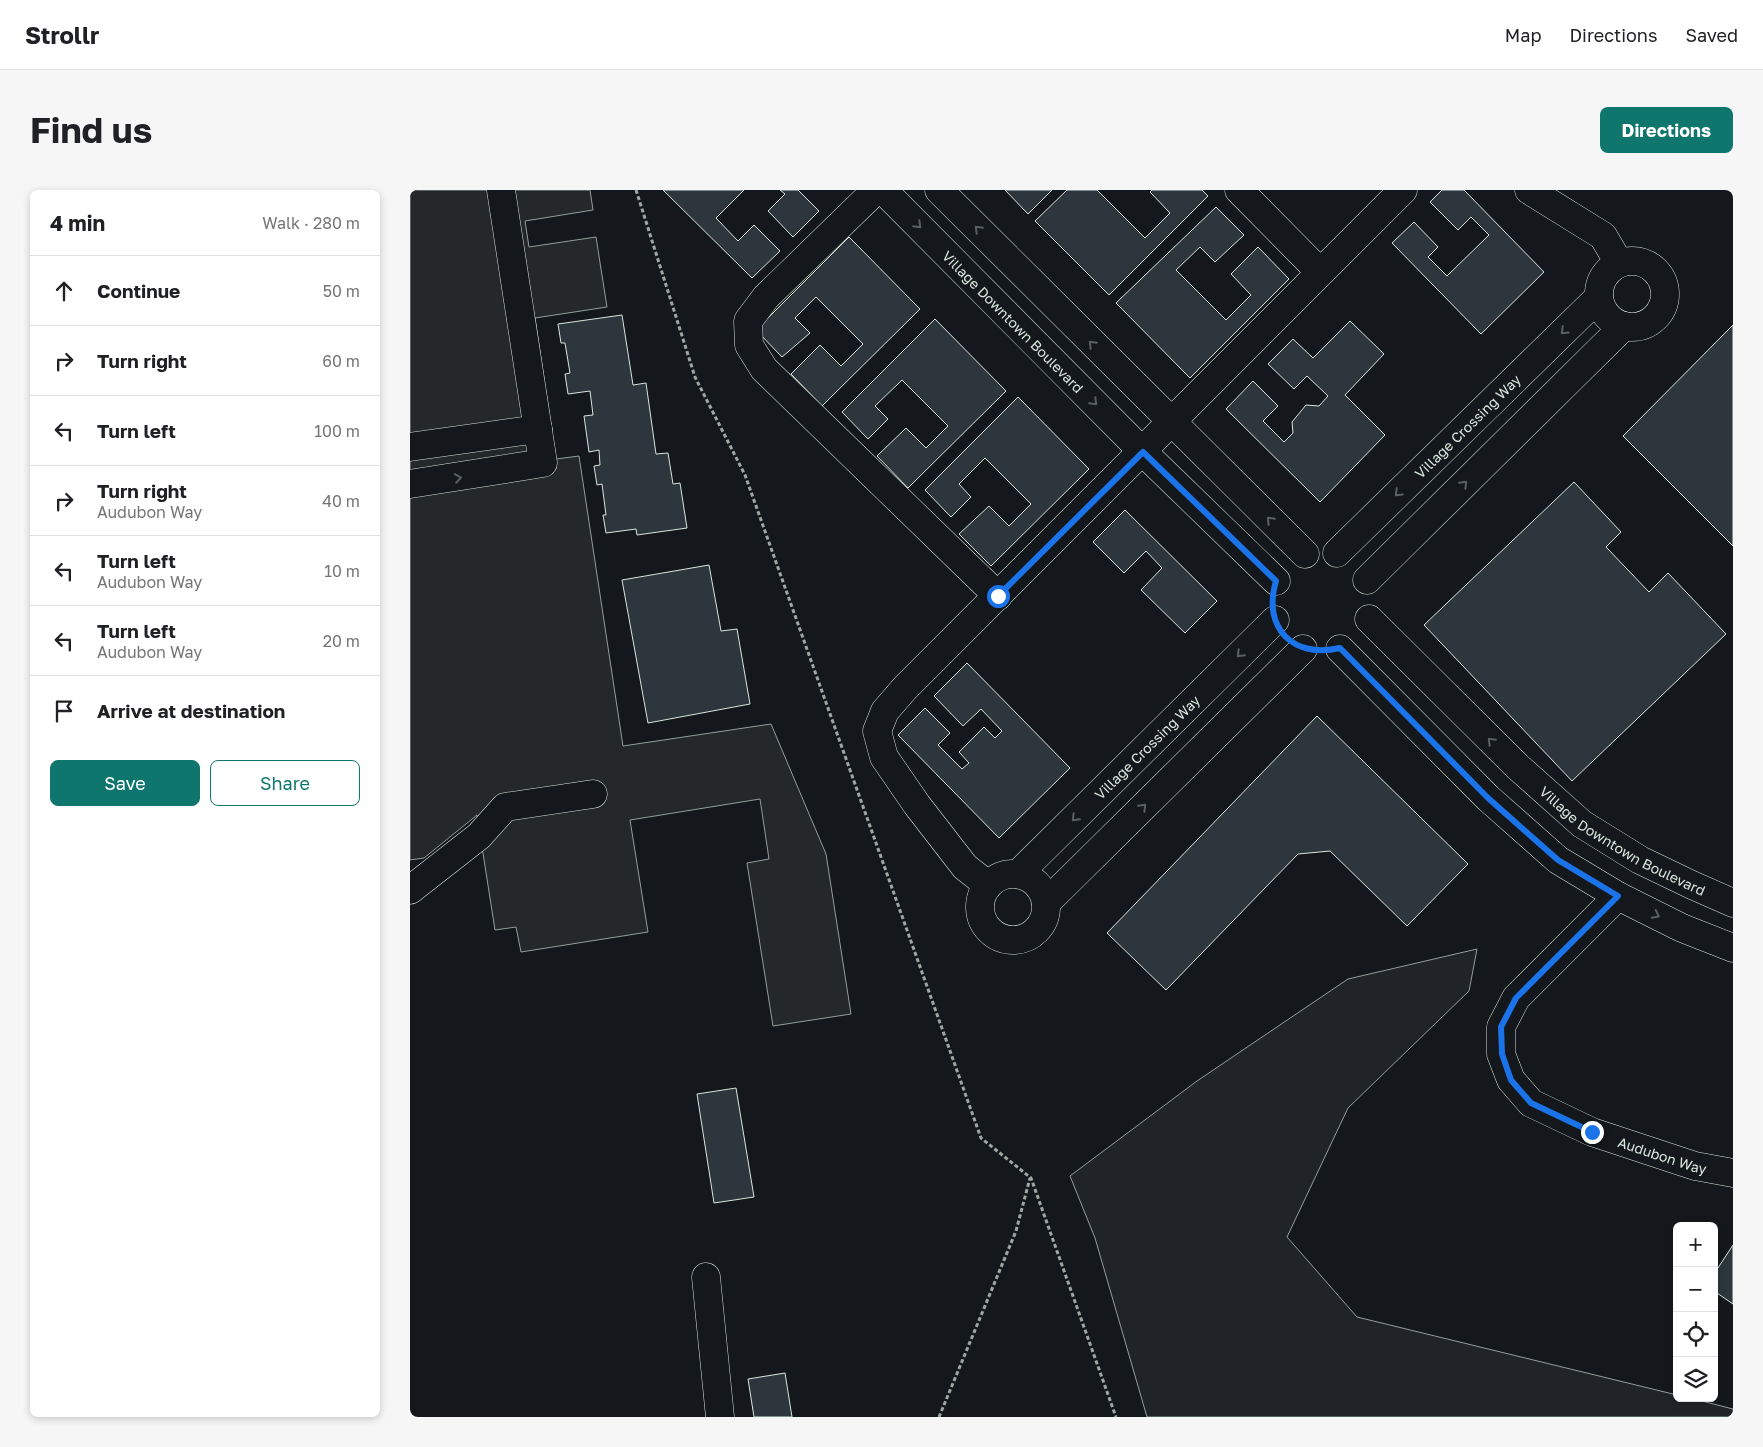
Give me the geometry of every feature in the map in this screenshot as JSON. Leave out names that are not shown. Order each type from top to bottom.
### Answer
[{"type":"street","points":[[410,484],[460,478],[543,463],[501,190]]},
{"type":"street","points":[[876,190],[766,297],[748,321],[749,345],[764,369],[998,596]]},
{"type":"street","name":"Village Downtown Boulevard","points":[[883,190],[1143,452],[1276,581]]},
{"type":"street","points":[[939,190],[1304,554]]},
{"type":"street","points":[[1239,190],[1320,272]]},
{"type":"street","points":[[988,885],[965,867],[917,805],[884,758],[877,731],[885,711],[905,688],[1403,190]]},
{"type":"street","points":[[1529,190],[1603,236],[1619,263],[1630,260],[1641,262],[1651,267],[1659,275],[1664,285],[1665,297],[1662,308],[1646,324],[1635,327],[1624,326],[1614,322],[1601,306],[1599,297]]},
{"type":"street","name":"Village Crossing Way","points":[[1336,553],[1599,297],[1599,286],[1604,277],[1610,269],[1619,263]]},
{"type":"street","points":[[1367,580],[1624,326]]},
{"type":"street","points":[[410,448],[538,429]]},
{"type":"street","points":[[1320,551],[1336,553],[1349,559],[1360,568],[1367,580],[1372,606],[1369,619],[1357,637],[1340,648],[1327,652],[1303,649],[1285,636],[1275,620],[1272,594],[1276,581],[1280,572],[1287,564],[1304,554],[1320,551]]},
{"type":"street","name":"Village Downtown Boulevard","points":[[1369,619],[1518,767],[1582,824],[1640,860],[1733,902]]},
{"type":"street","name":"Village Crossing Way","points":[[1018,874],[1275,620]]},
{"type":"street","points":[[1340,648],[1488,798],[1558,860],[1618,896],[1682,928],[1733,948]]},
{"type":"street","points":[[1046,902],[1303,649]]},
{"type":"street","points":[[1488,798],[1518,767]]},
{"type":"street","points":[[410,890],[479,836],[505,807],[593,794]]},
{"type":"street","points":[[1007,874],[1018,874],[1028,877],[1043,892],[1046,902],[1046,914],[1042,924],[1035,932],[1025,938],[1004,939],[994,934],[986,926],[981,916],[981,900],[988,885],[996,878],[1007,874]]},
{"type":"street","name":"Audubon Way","points":[[1618,896],[1516,998],[1501,1027],[1502,1054],[1511,1080],[1531,1103],[1592,1132],[1695,1166],[1733,1173]]},
{"type":"street","points":[[706,1277],[720,1417]]},
{"type":"path","points":[[636,190],[695,377],[745,476],[981,1138],[1031,1178],[1116,1417]]},
{"type":"path","points":[[939,1417],[1016,1230],[1031,1178]]},
{"type":"shaded area","points":[[410,190],[590,190],[593,210],[525,221],[529,247],[596,237],[607,307],[535,318],[556,459],[579,456],[623,746],[771,724],[826,854],[851,1014],[773,1026],[747,863],[769,859],[760,799],[630,820],[648,932],[521,952],[516,927],[495,930],[477,815],[424,858],[410,860]]},
{"type":"shaded area","points":[[1477,949],[1469,991],[1348,1108],[1287,1237],[1357,1317],[1673,1394],[1673,1402],[1706,1402],[1733,1409],[1733,1417],[1147,1417],[1095,1238],[1070,1176],[1197,1081],[1348,979]]},
{"type":"building","points":[[663,190],[744,190],[716,218],[738,241],[754,225],[780,251],[752,278]]},
{"type":"building","points":[[780,190],[798,190],[819,211],[793,237],[768,211],[785,194]]},
{"type":"building","points":[[1005,190],[1052,190],[1028,214]]},
{"type":"building","points":[[1067,190],[1097,190],[1145,238],[1170,213],[1150,192],[1152,190],[1202,190],[1208,196],[1109,295],[1035,221]]},
{"type":"building","points":[[1442,190],[1464,190],[1544,272],[1481,334],[1392,243],[1414,222],[1438,247],[1428,257],[1447,276],[1489,235],[1471,217],[1458,230],[1430,202]]},
{"type":"building","points":[[1216,207],[1244,235],[1215,262],[1200,247],[1176,270],[1226,320],[1251,295],[1231,274],[1258,247],[1289,279],[1190,378],[1116,303]]},
{"type":"building","points":[[849,237],[920,309],[822,406],[791,374],[820,345],[841,366],[863,344],[816,297],[795,318],[810,333],[782,357],[756,330]]},
{"type":"building","points":[[622,315],[633,385],[646,383],[656,454],[668,453],[673,484],[680,483],[687,528],[637,535],[636,529],[606,533],[603,515],[606,515],[602,484],[597,485],[594,466],[600,465],[599,450],[589,452],[584,416],[593,415],[590,391],[568,394],[565,374],[570,373],[565,343],[561,343],[558,324]]},
{"type":"building","points":[[935,319],[1006,391],[908,488],[877,456],[906,428],[926,448],[948,426],[902,380],[875,406],[888,419],[868,439],[842,412]]},
{"type":"building","points":[[1350,321],[1384,354],[1345,395],[1385,435],[1320,502],[1226,409],[1253,381],[1278,406],[1263,421],[1284,442],[1293,433],[1292,422],[1306,405],[1319,406],[1328,396],[1307,376],[1294,389],[1268,364],[1293,339],[1313,358]]},
{"type":"building","points":[[1733,325],[1733,546],[1623,436]]},
{"type":"building","points":[[1018,397],[1089,469],[991,566],[959,534],[989,506],[1009,526],[1031,504],[985,458],[959,484],[971,497],[951,517],[925,490]]},
{"type":"building","points":[[1574,482],[1621,532],[1606,547],[1649,592],[1668,573],[1726,634],[1572,781],[1424,625]]},
{"type":"building","points":[[1125,510],[1217,601],[1185,633],[1141,590],[1162,568],[1146,551],[1124,573],[1093,542]]},
{"type":"building","points":[[709,565],[721,631],[737,629],[750,704],[648,723],[622,580]]},
{"type":"building","points":[[967,663],[1070,768],[999,838],[898,735],[925,708],[950,733],[938,745],[962,769],[969,763],[959,752],[984,727],[995,738],[1002,731],[981,709],[963,726],[934,696]]},
{"type":"building","points":[[1317,716],[1468,864],[1407,926],[1330,851],[1298,854],[1166,990],[1107,933]]},
{"type":"building","points":[[736,1088],[754,1197],[714,1203],[697,1094]]},
{"type":"building","points":[[1733,1245],[1733,1304],[1718,1294],[1718,1268]]},
{"type":"building","points":[[785,1373],[792,1417],[754,1417],[748,1379]]},
{"type":"route","points":[[998,596],[1143,452],[1276,581],[1272,594],[1275,620],[1279,628],[1292,643],[1303,649],[1314,651],[1327,652],[1340,648],[1488,798],[1558,860],[1618,896],[1516,998],[1501,1027],[1502,1054],[1511,1080],[1531,1103],[1592,1132]]}]
